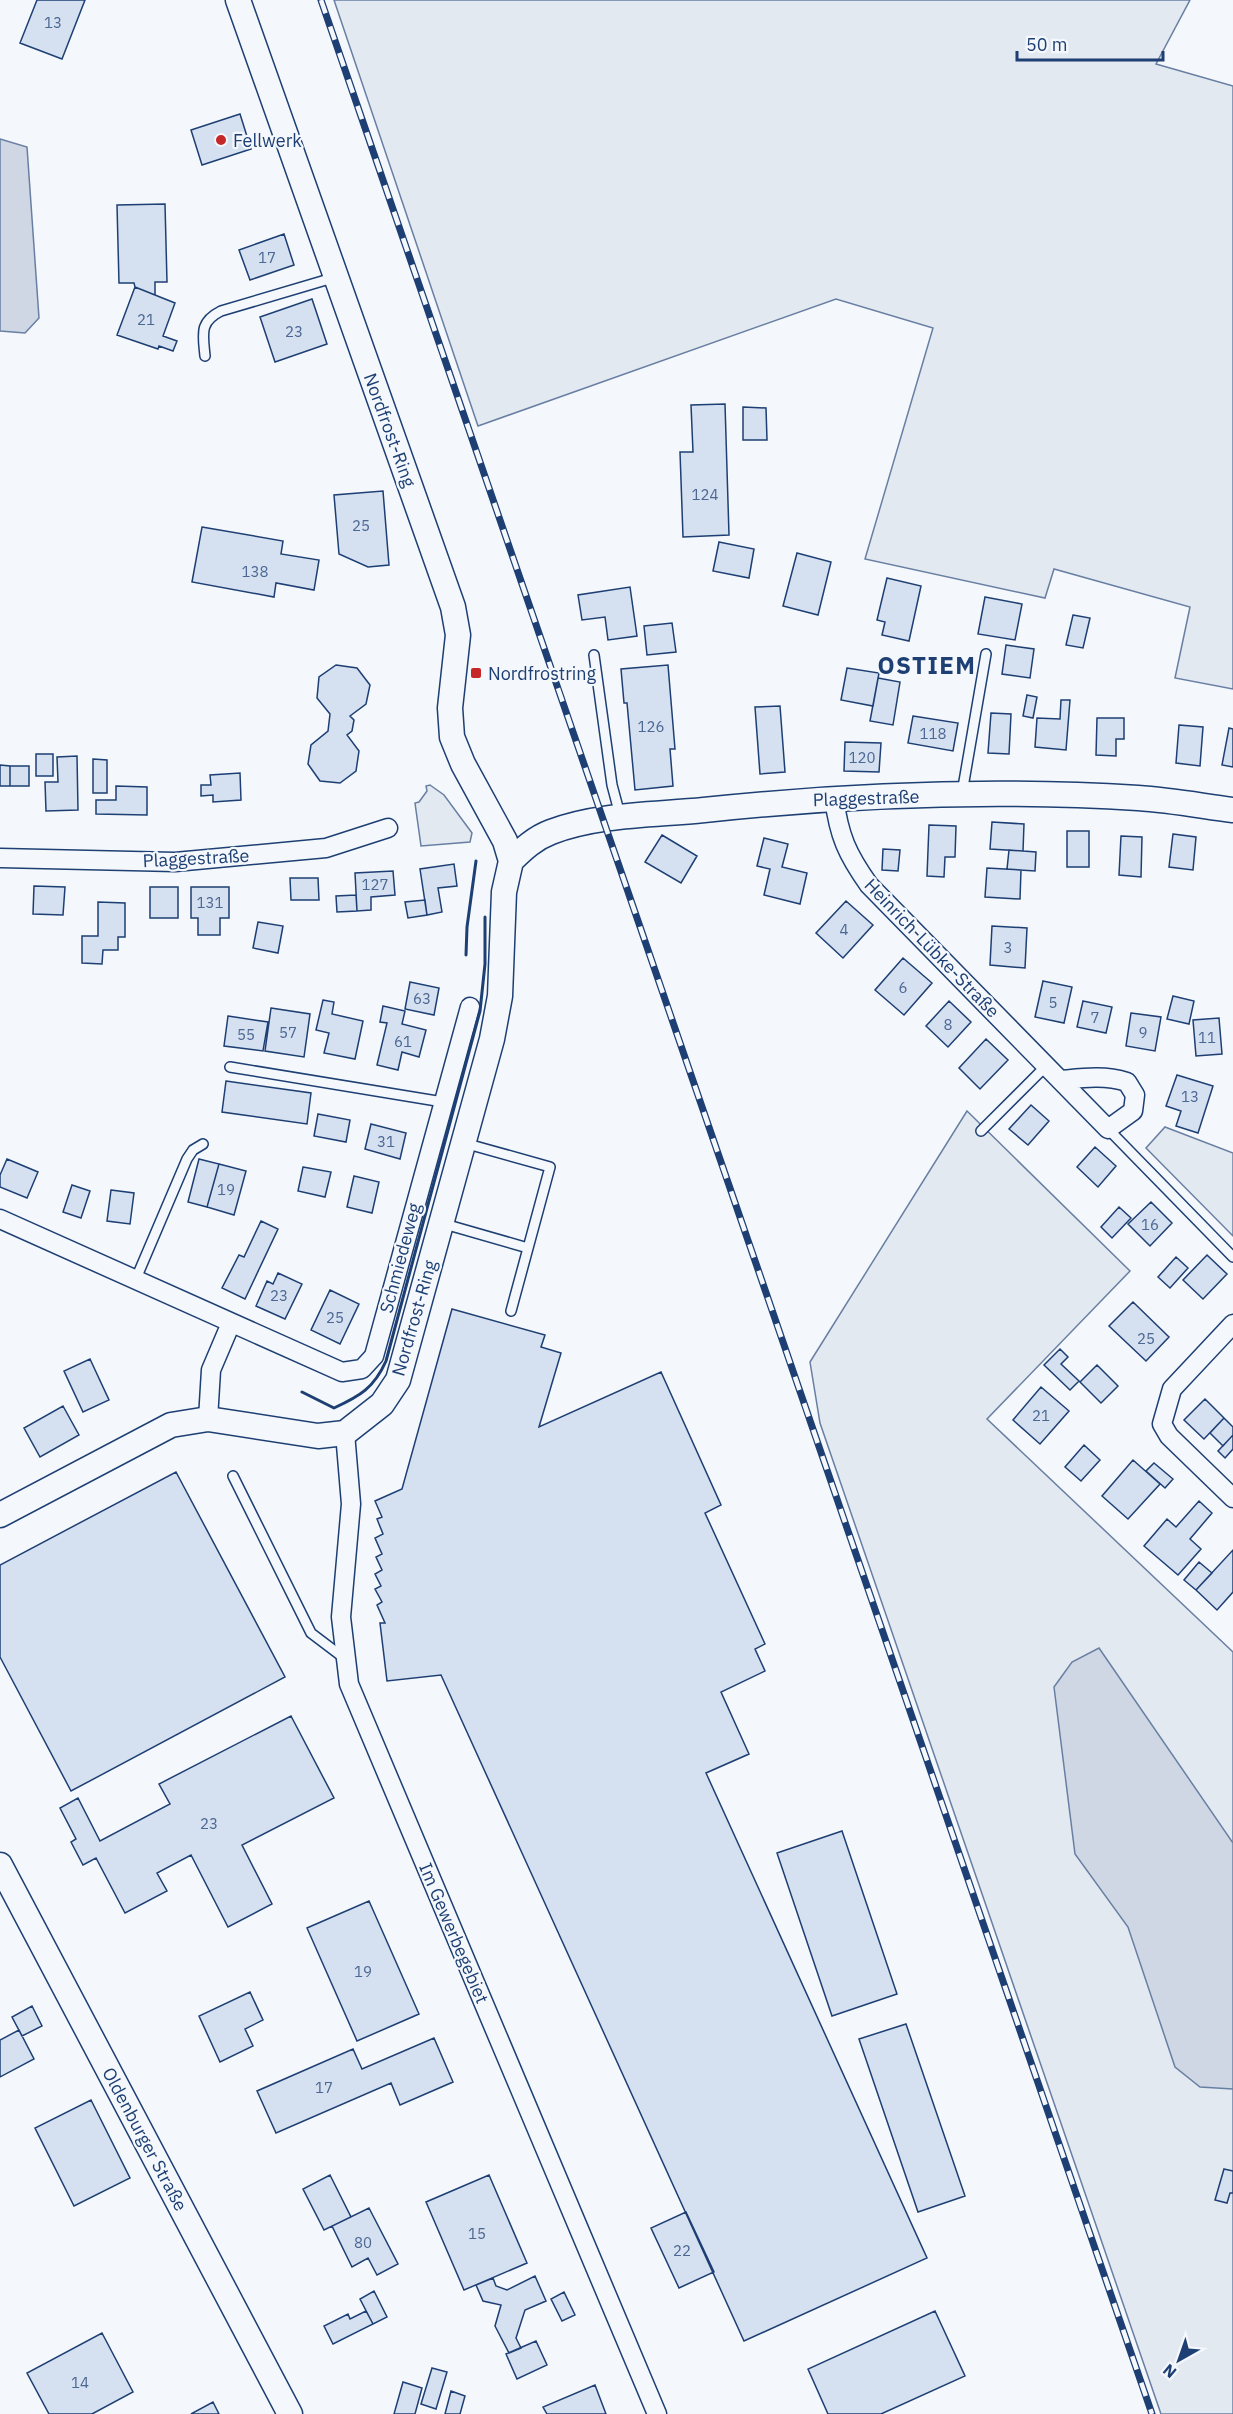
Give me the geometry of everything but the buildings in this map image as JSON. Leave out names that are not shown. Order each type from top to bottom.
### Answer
[{"type":"street","name":"Nordfrost-Ring","points":[[238,0],[453,607],[458,635],[450,708],[452,736],[463,764],[505,841],[511,861],[504,892],[500,996],[492,1039],[398,1380],[382,1404],[345,1433]]},
{"type":"street","name":"Plaggestraße","points":[[511,861],[530,844],[549,833],[569,826],[621,818],[834,798],[962,795],[1140,798],[1233,810]]},
{"type":"street","name":"Heinrich-Lübke-Straße","points":[[834,798],[841,838],[853,862],[869,885],[1108,1129]]},
{"type":"street","name":"Plaggestraße","points":[[0,858],[175,862],[326,849],[388,828]]},
{"type":"street","name":"Schmiedeweg","points":[[0,1219],[342,1372],[362,1370],[374,1356],[470,1007]]},
{"type":"street","points":[[1061,1080],[1112,1077],[1126,1082],[1135,1095],[1133,1111],[1108,1129]]},
{"type":"street","points":[[208,1419],[211,1370],[231,1323]]},
{"type":"street","points":[[1233,1324],[1172,1389],[1162,1424],[1169,1436],[1233,1498]]},
{"type":"street","points":[[0,1515],[171,1425],[208,1419],[318,1436],[345,1433]]},
{"type":"street","name":"Im Gewerbegebiet","points":[[345,1433],[351,1504],[341,1617],[349,1684],[657,2414]]},
{"type":"street","name":"Oldenburger Straße","points":[[0,1865],[290,2414]]},
{"type":"lane","points":[[205,356],[202,332],[209,317],[221,311],[336,277]]},
{"type":"lane","points":[[962,795],[986,654]]},
{"type":"lane","points":[[594,655],[612,785],[621,818]]},
{"type":"lane","points":[[981,1131],[1046,1066]]},
{"type":"lane","points":[[230,1067],[443,1102]]},
{"type":"lane","name":"Heinrich-Lübke-Straße","points":[[1108,1129],[1233,1257]]},
{"type":"lane","points":[[464,1142],[550,1167],[511,1311]]},
{"type":"lane","points":[[135,1281],[187,1159],[193,1149],[203,1144]]},
{"type":"lane","points":[[441,1223],[528,1248]]},
{"type":"lane","points":[[233,1476],[311,1633],[345,1658]]},
{"type":"shaded area","points":[[334,0],[1190,0],[1156,64],[1233,86],[1233,689],[1175,678],[1190,607],[1054,569],[1045,598],[865,559],[933,328],[836,299],[478,426]]},
{"type":"shaded area","points":[[0,139],[27,147],[39,318],[25,333],[0,331]]},
{"type":"shaded area","points":[[430,785],[444,795],[472,833],[470,842],[421,846],[415,803],[419,802],[427,791],[426,786]]},
{"type":"shaded area","points":[[967,1111],[1130,1271],[987,1419],[1233,1652],[1233,2414],[1161,2414],[820,1423],[810,1362]]},
{"type":"shaded area","points":[[1165,1127],[1233,1153],[1233,1236],[1146,1148]]},
{"type":"shaded area","points":[[1099,1648],[1233,1843],[1233,2089],[1200,2087],[1175,2067],[1128,1927],[1075,1854],[1054,1687],[1072,1662]]},
{"type":"railway","points":[[321,0],[1152,2414]]},
{"type":"wall","points":[[466,955],[467,927],[476,861]]},
{"type":"wall","points":[[302,1392],[334,1408],[371,1385],[386,1361],[480,1011],[485,964],[485,917]]},
{"type":"place","name":"Fellwerk","points":[[221,140]]},
{"type":"place","name":"Nordfrostring","points":[[476,673]]},
{"type":"district","name":"OSTIEM","points":[[927,665]]}]
